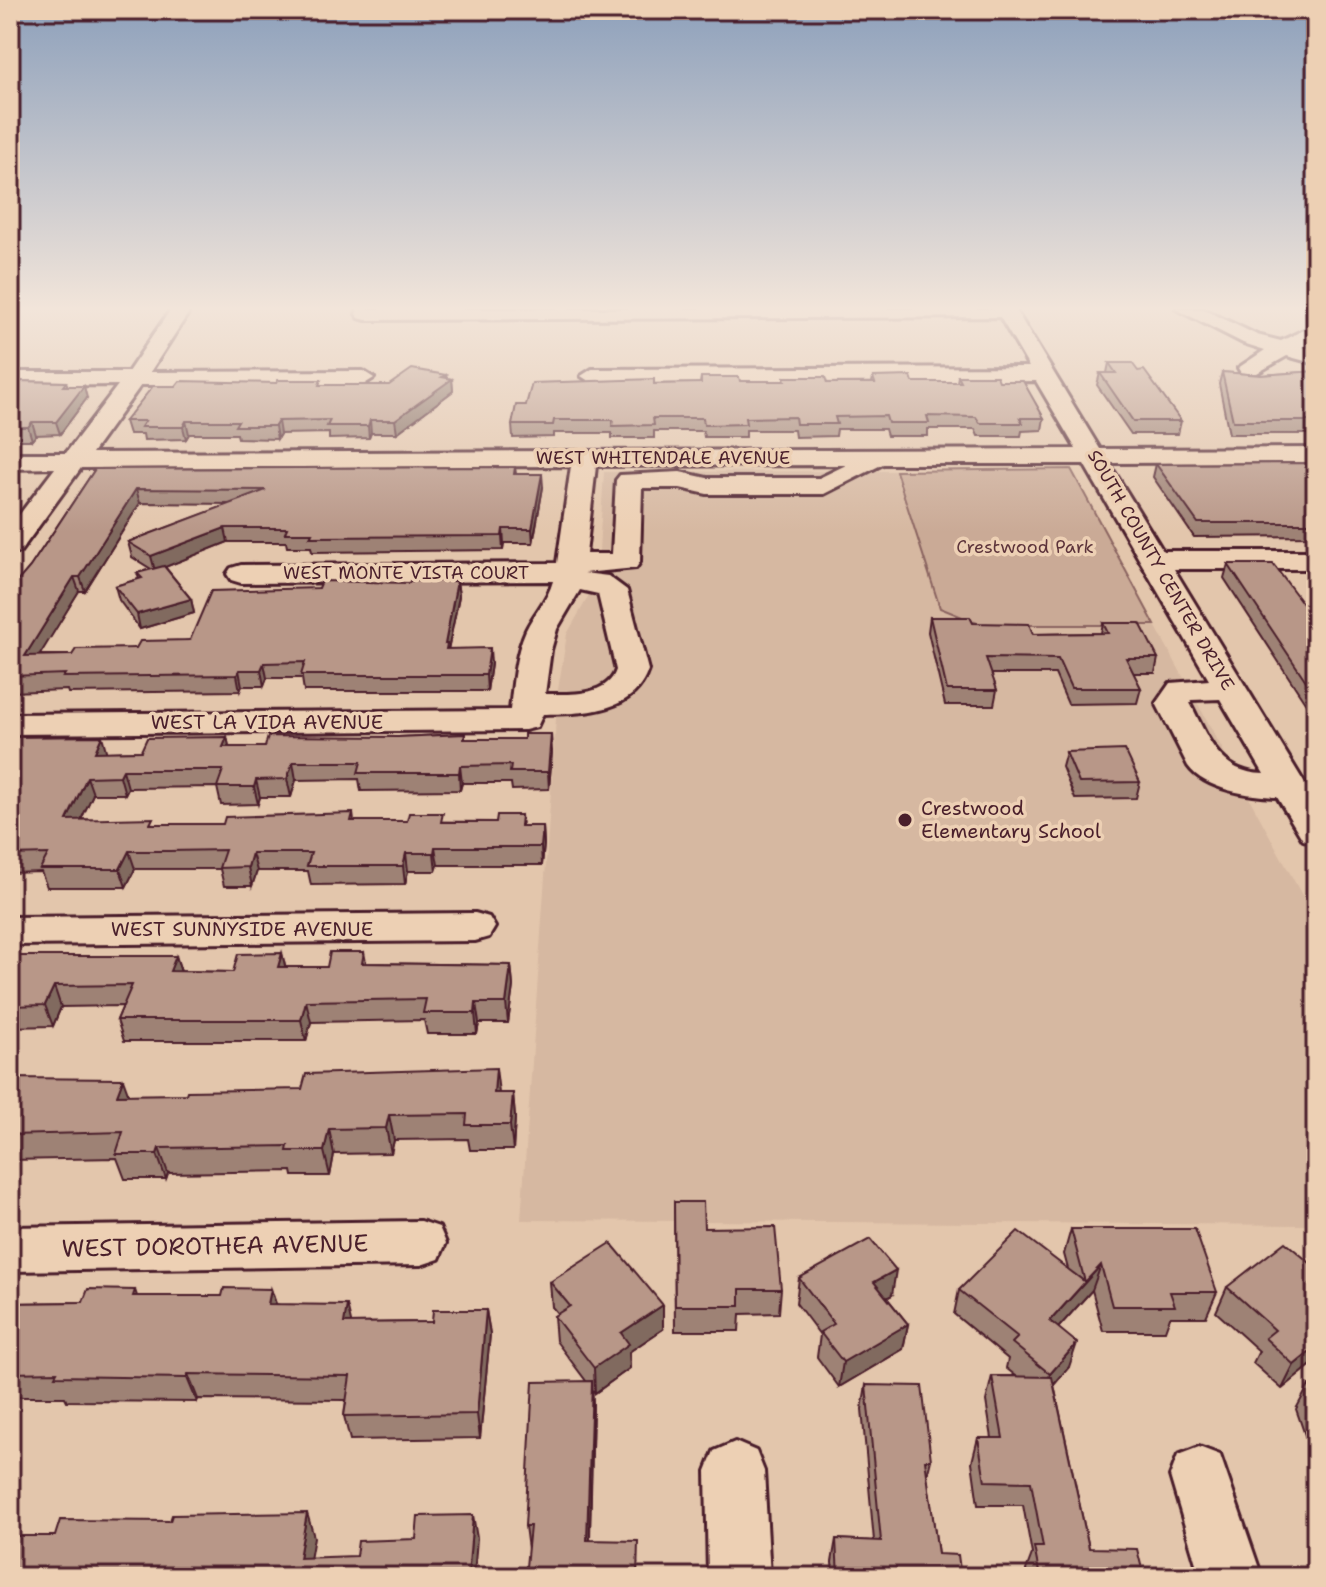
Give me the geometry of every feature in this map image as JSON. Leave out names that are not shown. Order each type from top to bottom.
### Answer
[{"type":"street","points":[[10,546],[131,383]]},
{"type":"street","name":"SOUTH COUNTY CENTER DRIVE","points":[[1050,383],[1316,832]]},
{"type":"street","points":[[570,572],[626,562],[629,480],[678,469],[707,486],[824,486],[881,457],[1316,455]]},
{"type":"street","points":[[526,712],[535,650],[542,629],[565,592],[570,572],[584,459]]},
{"type":"street","name":"WEST WHITENDALE AVENUE","points":[[10,461],[584,459],[678,469]]},
{"type":"street","points":[[1154,560],[1316,560]]},
{"type":"street","name":"WEST MONTE VISTA COURT","points":[[241,574],[570,572]]},
{"type":"street","name":"WEST LA VIDA AVENUE","points":[[10,724],[526,712],[606,698],[624,689],[631,680],[632,670],[612,590],[607,585],[570,572]]},
{"type":"street","points":[[1231,689],[1182,690],[1173,703],[1206,766],[1248,785],[1289,786]]},
{"type":"street","name":"WEST SUNNYSIDE AVENUE","points":[[10,931],[475,927]]},
{"type":"street","name":"WEST DOROTHEA AVENUE","points":[[10,1249],[421,1243]]},
{"type":"street","points":[[735,1471],[739,1577]]},
{"type":"street","points":[[1199,1476],[1231,1577]]},
{"type":"shaded area","name":"Crestwood Elementary School","points":[[896,471],[940,608],[982,625],[1155,625],[1316,921],[1316,1225],[521,1220],[558,690],[567,634],[587,599],[598,566],[604,472]]},
{"type":"green space","name":"Crestwood Park","points":[[1071,469],[1155,625],[982,625],[940,608],[896,471]]},
{"type":"building","points":[[10,383],[84,386],[56,422],[32,422],[28,427],[10,427]]},
{"type":"building","points":[[178,383],[446,383],[395,420],[370,420],[368,426],[327,426],[330,420],[278,421],[275,426],[235,426],[238,421],[186,421],[183,427],[141,427],[145,421],[125,421],[153,386],[176,386]]},
{"type":"building","points":[[532,383],[1024,383],[1044,418],[1020,418],[1023,423],[980,423],[976,417],[927,416],[929,423],[888,423],[886,416],[835,417],[837,424],[796,424],[795,417],[745,418],[746,424],[704,425],[703,418],[653,418],[654,425],[612,426],[613,420],[554,420],[553,425],[512,425],[516,405],[526,405]]},
{"type":"building","points":[[1107,383],[1153,383],[1181,421],[1133,421]]},
{"type":"building","points":[[1224,383],[1316,383],[1316,421],[1233,421]]},
{"type":"building","points":[[1316,463],[1316,523],[1198,523],[1156,464]]},
{"type":"building","points":[[515,467],[514,474],[542,474],[532,529],[503,529],[502,536],[310,537],[312,533],[285,533],[287,528],[225,528],[151,556],[128,542],[266,490],[136,489],[80,577],[74,577],[25,656],[72,655],[76,649],[136,648],[140,641],[190,640],[211,591],[319,588],[322,581],[457,581],[446,649],[490,648],[486,675],[301,675],[305,662],[264,663],[261,670],[239,670],[237,675],[10,676],[10,590],[30,567],[95,469]]},
{"type":"building","points":[[1228,564],[1273,564],[1316,621],[1316,696]]},
{"type":"building","points":[[164,566],[191,599],[137,614],[115,586],[142,578],[137,573]]},
{"type":"building","points":[[930,617],[970,617],[973,623],[1029,624],[1033,634],[1108,633],[1103,623],[1140,623],[1158,658],[1126,658],[1141,688],[1071,688],[1058,659],[986,658],[997,690],[947,690]]},
{"type":"building","points":[[465,734],[464,739],[524,739],[524,734],[551,734],[548,772],[510,772],[511,765],[460,766],[459,773],[358,773],[361,762],[293,762],[287,779],[256,780],[254,787],[217,787],[223,770],[123,770],[120,776],[87,777],[67,820],[153,818],[150,824],[223,824],[225,817],[353,813],[351,821],[407,821],[409,813],[443,813],[441,822],[496,822],[497,815],[521,815],[520,826],[543,826],[541,847],[435,847],[434,853],[406,853],[403,866],[307,866],[311,853],[252,853],[248,867],[219,868],[225,850],[129,851],[120,869],[40,869],[48,854],[10,855],[10,741],[13,737],[102,736],[95,752],[141,751],[147,738],[227,737],[223,747],[265,747],[268,736]]},
{"type":"building","points":[[1125,750],[1140,782],[1079,783],[1066,752]]},
{"type":"building","points":[[330,952],[364,952],[362,963],[511,965],[506,1003],[476,1003],[475,1013],[423,1013],[426,999],[306,1001],[301,1020],[117,1020],[132,985],[54,986],[45,1005],[10,1006],[10,956],[176,956],[170,971],[233,972],[238,954],[282,953],[278,967],[327,967]]},
{"type":"building","points":[[496,1068],[494,1093],[513,1093],[510,1125],[466,1125],[467,1114],[389,1115],[386,1128],[329,1129],[324,1151],[287,1151],[288,1146],[159,1148],[157,1154],[116,1154],[123,1132],[10,1135],[10,1078],[123,1079],[117,1095],[186,1094],[187,1091],[302,1089],[306,1074]]},
{"type":"building","points":[[674,1202],[703,1202],[704,1228],[775,1227],[781,1289],[740,1289],[740,1306],[675,1306]]},
{"type":"building","points":[[1071,1229],[1195,1229],[1217,1292],[1170,1292],[1175,1306],[1112,1306],[1101,1265],[1085,1282]]},
{"type":"building","points":[[1018,1231],[1085,1282],[1050,1321],[1077,1343],[1050,1374],[1012,1343],[1018,1337],[959,1290]]},
{"type":"building","points":[[870,1239],[896,1270],[874,1282],[908,1324],[843,1362],[820,1332],[834,1324],[799,1278]]},
{"type":"building","points":[[1285,1242],[1316,1268],[1316,1280],[1310,1285],[1316,1290],[1316,1347],[1294,1365],[1265,1338],[1275,1330],[1227,1287]]},
{"type":"building","points":[[611,1243],[663,1305],[621,1333],[629,1344],[594,1368],[554,1316],[570,1306],[550,1282]]},
{"type":"building","points":[[224,1288],[271,1289],[268,1304],[347,1305],[344,1323],[432,1322],[433,1310],[486,1310],[477,1414],[344,1416],[350,1376],[188,1374],[187,1378],[10,1373],[10,1303],[83,1302],[88,1289],[135,1290],[133,1296],[222,1296]]},
{"type":"building","points":[[992,1376],[1052,1377],[1089,1548],[1137,1549],[1144,1577],[1040,1577],[1034,1547],[1043,1547],[1031,1482],[985,1481],[978,1438],[1003,1438]]},
{"type":"building","points":[[592,1381],[587,1540],[638,1541],[637,1577],[525,1577],[530,1526],[525,1526],[533,1382]]},
{"type":"building","points":[[866,1385],[922,1386],[931,1460],[925,1460],[938,1554],[958,1555],[961,1577],[838,1577],[836,1539],[881,1541]]},
{"type":"building","points":[[1309,1385],[1316,1385],[1316,1404]]},
{"type":"building","points":[[307,1513],[299,1558],[356,1556],[358,1541],[416,1539],[418,1516],[473,1515],[468,1577],[10,1577],[10,1536],[55,1536],[60,1520],[170,1521],[172,1515]]},
{"type":"place","name":"Crestwood Elementary School","points":[[905,820]]}]
